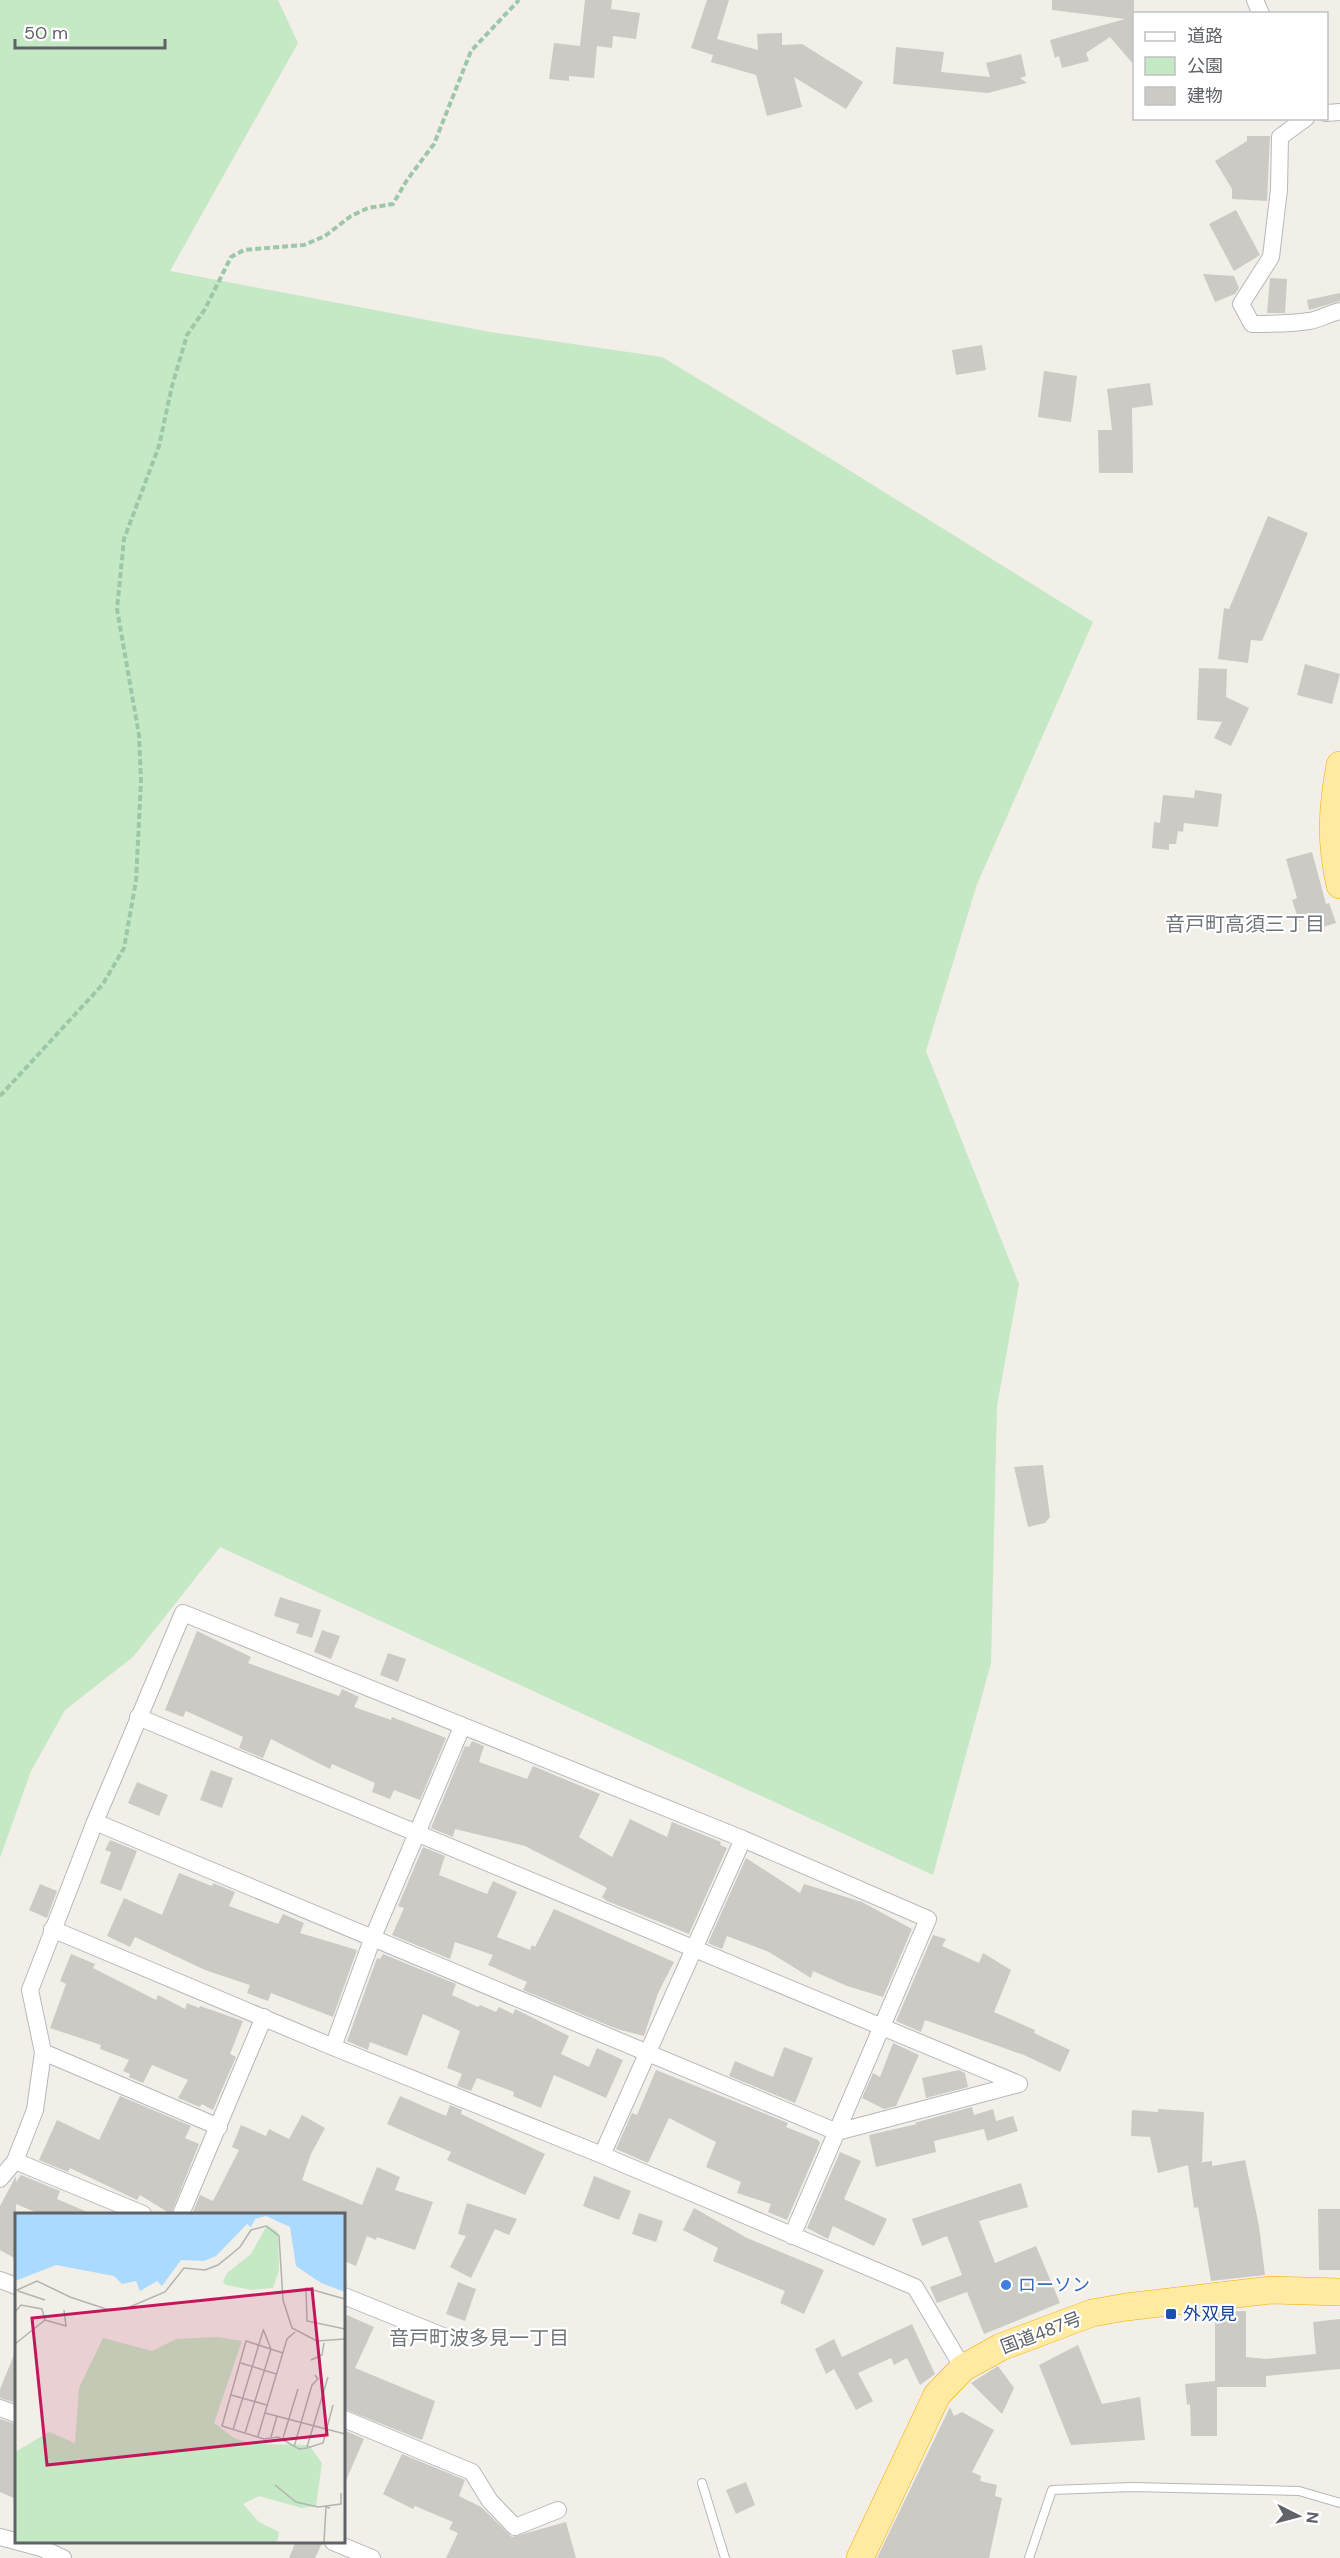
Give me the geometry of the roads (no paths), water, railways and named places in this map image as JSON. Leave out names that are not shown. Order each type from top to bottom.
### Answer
[{"type":"highway","points":[[1340,765],[1332,825],[1332,852],[1340,885]]},
{"type":"highway","name":"国道487号","points":[[860,2558],[937,2395],[963,2368],[1011,2343],[1092,2313],[1271,2290],[1340,2292]]},
{"type":"street","points":[[1303,120],[1280,138],[1278,189],[1271,257],[1241,304],[1252,324],[1285,325],[1296,321],[1309,321],[1340,310]]},
{"type":"street","points":[[0,2179],[15,2161],[35,2110],[43,2052],[30,1989],[95,1822],[183,1613],[743,1839],[928,1919],[792,2236]]},
{"type":"street","points":[[95,1822],[837,2132],[1019,2084],[416,1835],[138,1717]]},
{"type":"street","points":[[333,2047],[373,1937],[462,1727]]},
{"type":"street","points":[[602,2155],[649,2052],[692,1948],[743,1839]]},
{"type":"street","points":[[52,1929],[333,2047],[602,2155],[915,2287],[963,2368]]},
{"type":"street","points":[[181,2213],[264,2017]]},
{"type":"street","points":[[43,2052],[219,2127]]},
{"type":"street","points":[[15,2161],[141,2213]]},
{"type":"street","points":[[0,2280],[15,2286]]},
{"type":"street","points":[[345,2296],[448,2338]]},
{"type":"street","points":[[0,2408],[15,2414]]},
{"type":"street","points":[[345,2419],[472,2472],[490,2501],[515,2527],[558,2510]]},
{"type":"street","points":[[0,2537],[15,2542]]},
{"type":"street","points":[[20,2543],[63,2558]]},
{"type":"street","points":[[338,2543],[372,2558]]},
{"type":"lane","points":[[702,2483],[725,2558]]},
{"type":"lane","points":[[1029,2558],[1052,2490],[1132,2487],[1299,2491],[1340,2503]]},
{"type":"place","name":"ローソン","points":[[1006,2285]]},
{"type":"place","name":"外双見","points":[[1171,2314]]},
{"type":"district","name":"音戸町高須三丁目","points":[[1245,924]]},
{"type":"district","name":"音戸町波多見一丁目","points":[[479,2338]]}]
